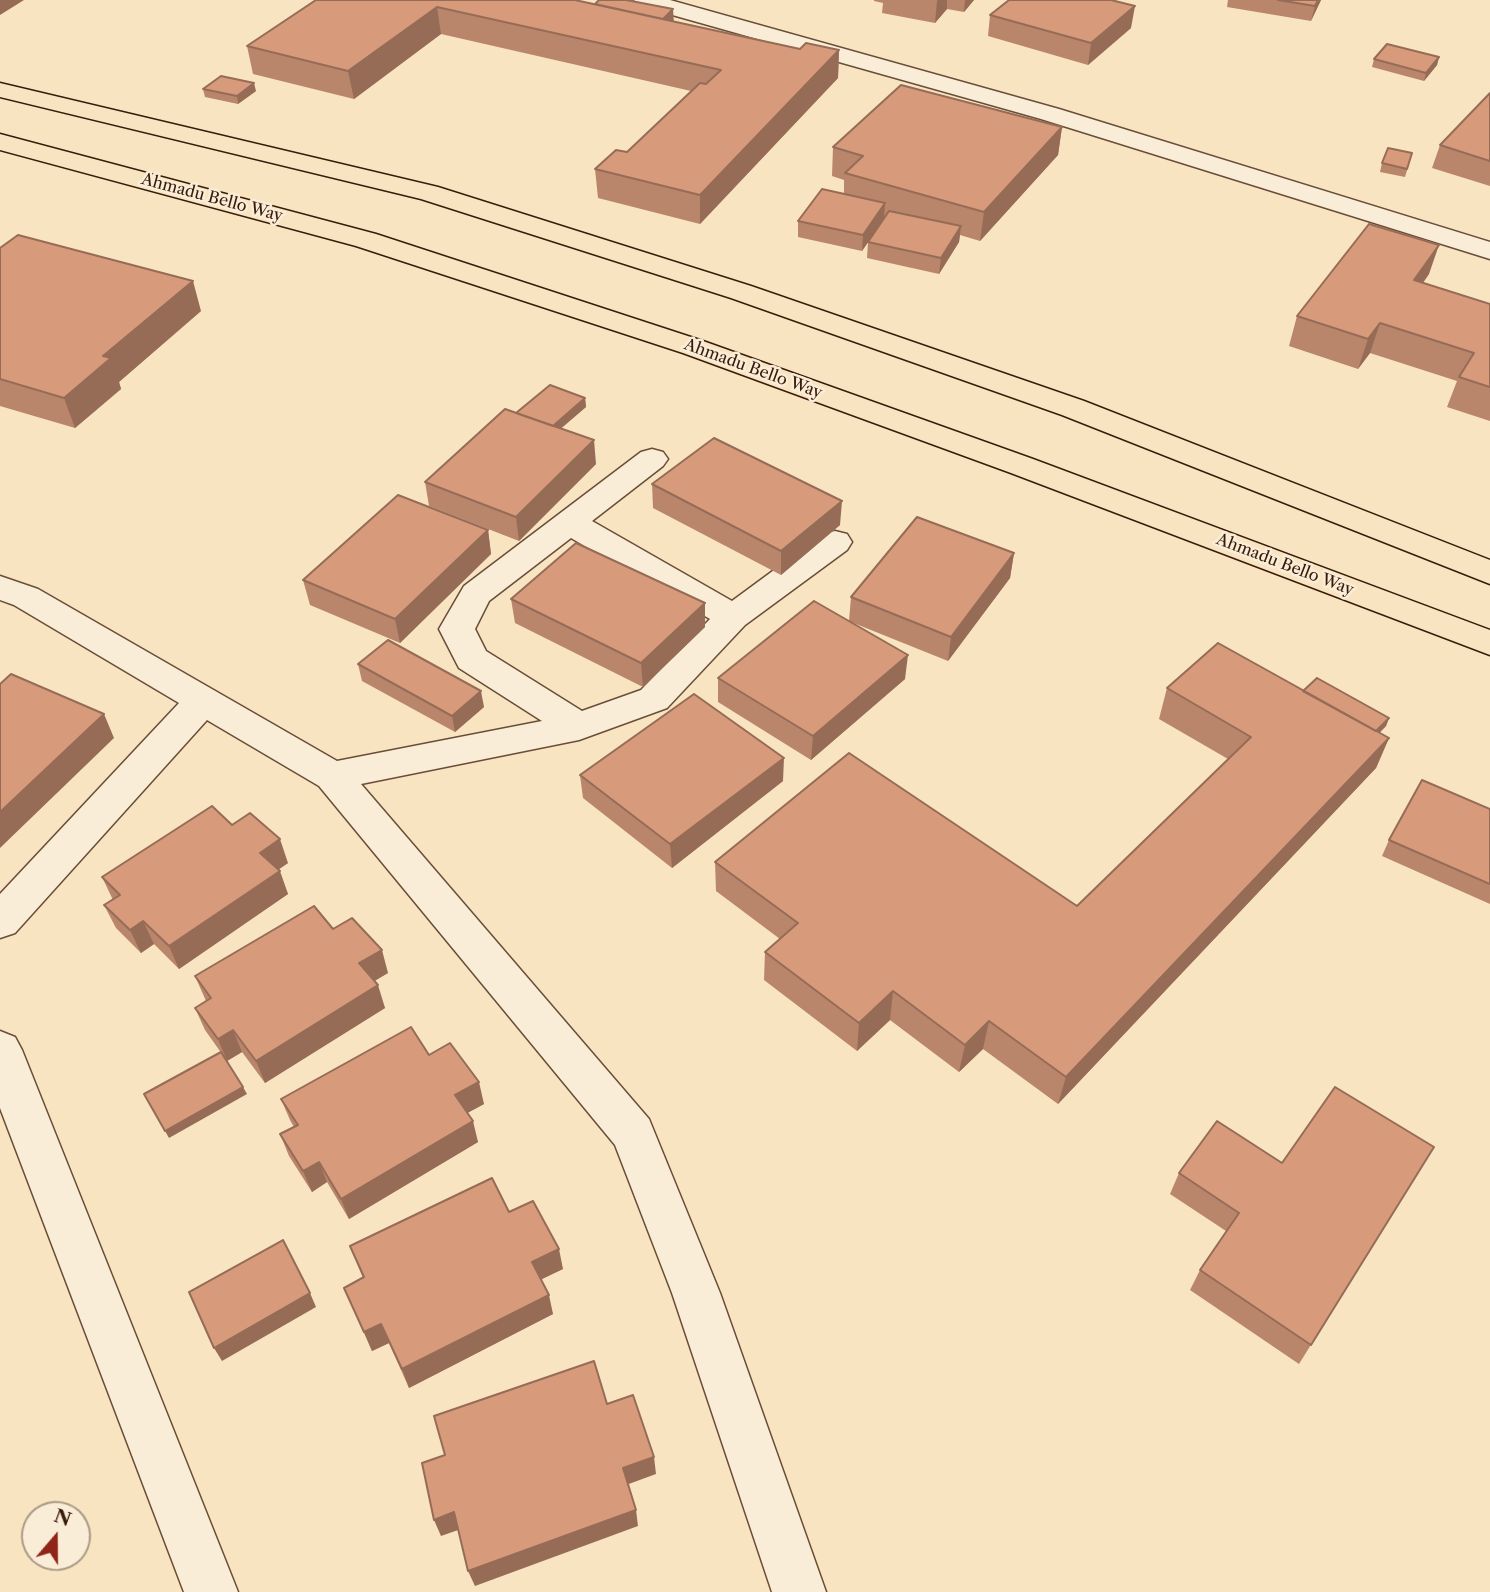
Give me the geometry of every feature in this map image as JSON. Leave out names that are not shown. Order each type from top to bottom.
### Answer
[{"type":"main road","points":[[0,90],[429,193],[728,288],[1073,408],[1490,573]]},
{"type":"main road","name":"Ahmadu Bello Way","points":[[0,142],[366,240],[693,347],[1022,466],[1490,643]]},
{"type":"street","points":[[645,0],[1051,114],[1490,251]]},
{"type":"street","points":[[579,727],[472,659],[457,629],[476,594],[652,459]]},
{"type":"street","points":[[569,522],[733,617]]},
{"type":"street","points":[[332,776],[579,727],[654,699],[733,617],[835,542]]},
{"type":"street","points":[[0,588],[26,597],[332,776],[633,1133],[696,1293],[799,1592]]},
{"type":"street","points":[[0,921],[178,732],[204,700]]},
{"type":"street","points":[[0,1050],[211,1592]]},
{"type":"building","points":[[316,0],[575,0],[800,49],[806,43],[839,50],[700,195],[595,169],[616,150],[627,152],[700,83],[706,84],[721,70],[437,7],[348,71],[247,46]]},
{"type":"building","points":[[599,0],[626,0],[673,9],[663,19],[595,4]]},
{"type":"building","points":[[1009,0],[1111,0],[1135,6],[1091,43],[990,15]]},
{"type":"building","points":[[1278,0],[1318,0],[1315,6]]},
{"type":"building","points":[[1387,44],[1439,57],[1426,73],[1374,59]]},
{"type":"building","points":[[221,76],[254,83],[237,96],[203,89]]},
{"type":"building","points":[[901,85],[1062,127],[984,212],[845,173],[863,156],[833,147]]},
{"type":"building","points":[[1490,93],[1490,161],[1440,145]]},
{"type":"building","points":[[1388,148],[1412,153],[1407,169],[1382,163]]},
{"type":"building","points":[[822,189],[885,203],[863,235],[798,221]]},
{"type":"building","points":[[889,211],[961,226],[941,258],[868,242]]},
{"type":"building","points":[[1369,224],[1439,245],[1414,280],[1490,304],[1490,387],[1459,377],[1474,353],[1380,323],[1368,339],[1297,316]]},
{"type":"building","points":[[18,235],[193,281],[103,356],[111,358],[64,398],[0,379],[0,248]]},
{"type":"building","points":[[550,385],[585,398],[553,426],[516,413]]},
{"type":"building","points":[[505,409],[594,440],[516,517],[425,482]]},
{"type":"building","points":[[714,438],[842,501],[781,551],[652,484]]},
{"type":"building","points":[[398,495],[488,530],[395,619],[303,580]]},
{"type":"building","points":[[917,517],[1014,553],[951,637],[851,597]]},
{"type":"building","points":[[576,543],[705,603],[641,663],[511,599]]},
{"type":"building","points":[[814,601],[908,655],[813,736],[718,678]]},
{"type":"building","points":[[388,640],[481,691],[452,716],[358,664]]},
{"type":"building","points":[[1218,643],[1389,738],[1066,1077],[989,1021],[965,1045],[893,991],[859,1023],[765,952],[798,923],[715,862],[849,753],[1077,906],[1251,737],[1167,688]]},
{"type":"building","points":[[11,674],[104,714],[0,812],[0,684]]},
{"type":"building","points":[[1317,678],[1389,718],[1376,731],[1303,691]]},
{"type":"building","points":[[694,694],[784,758],[670,844],[580,775]]},
{"type":"building","points":[[1422,780],[1490,809],[1490,884],[1389,840]]},
{"type":"building","points":[[212,806],[232,825],[250,813],[280,839],[260,853],[280,871],[169,946],[143,921],[130,930],[104,905],[120,895],[102,877]]},
{"type":"building","points":[[314,906],[333,929],[352,918],[382,950],[359,963],[378,985],[256,1061],[233,1030],[218,1039],[195,1008],[211,998],[195,976]]},
{"type":"building","points":[[411,1027],[429,1055],[450,1043],[479,1082],[455,1095],[473,1121],[341,1199],[319,1162],[303,1171],[280,1134],[298,1125],[281,1099]]},
{"type":"building","points":[[221,1052],[243,1087],[165,1131],[144,1094]]},
{"type":"building","points":[[1335,1087],[1434,1147],[1311,1345],[1200,1270],[1239,1213],[1179,1173],[1217,1121],[1282,1163]]},
{"type":"building","points":[[492,1178],[509,1212],[533,1201],[559,1249],[532,1262],[549,1295],[402,1369],[381,1324],[364,1332],[344,1288],[364,1277],[350,1246]]},
{"type":"building","points":[[283,1240],[310,1293],[214,1348],[189,1292]]},
{"type":"building","points":[[594,1361],[607,1404],[633,1395],[654,1457],[623,1468],[636,1510],[468,1571],[454,1512],[434,1520],[422,1463],[445,1455],[434,1416]]}]
